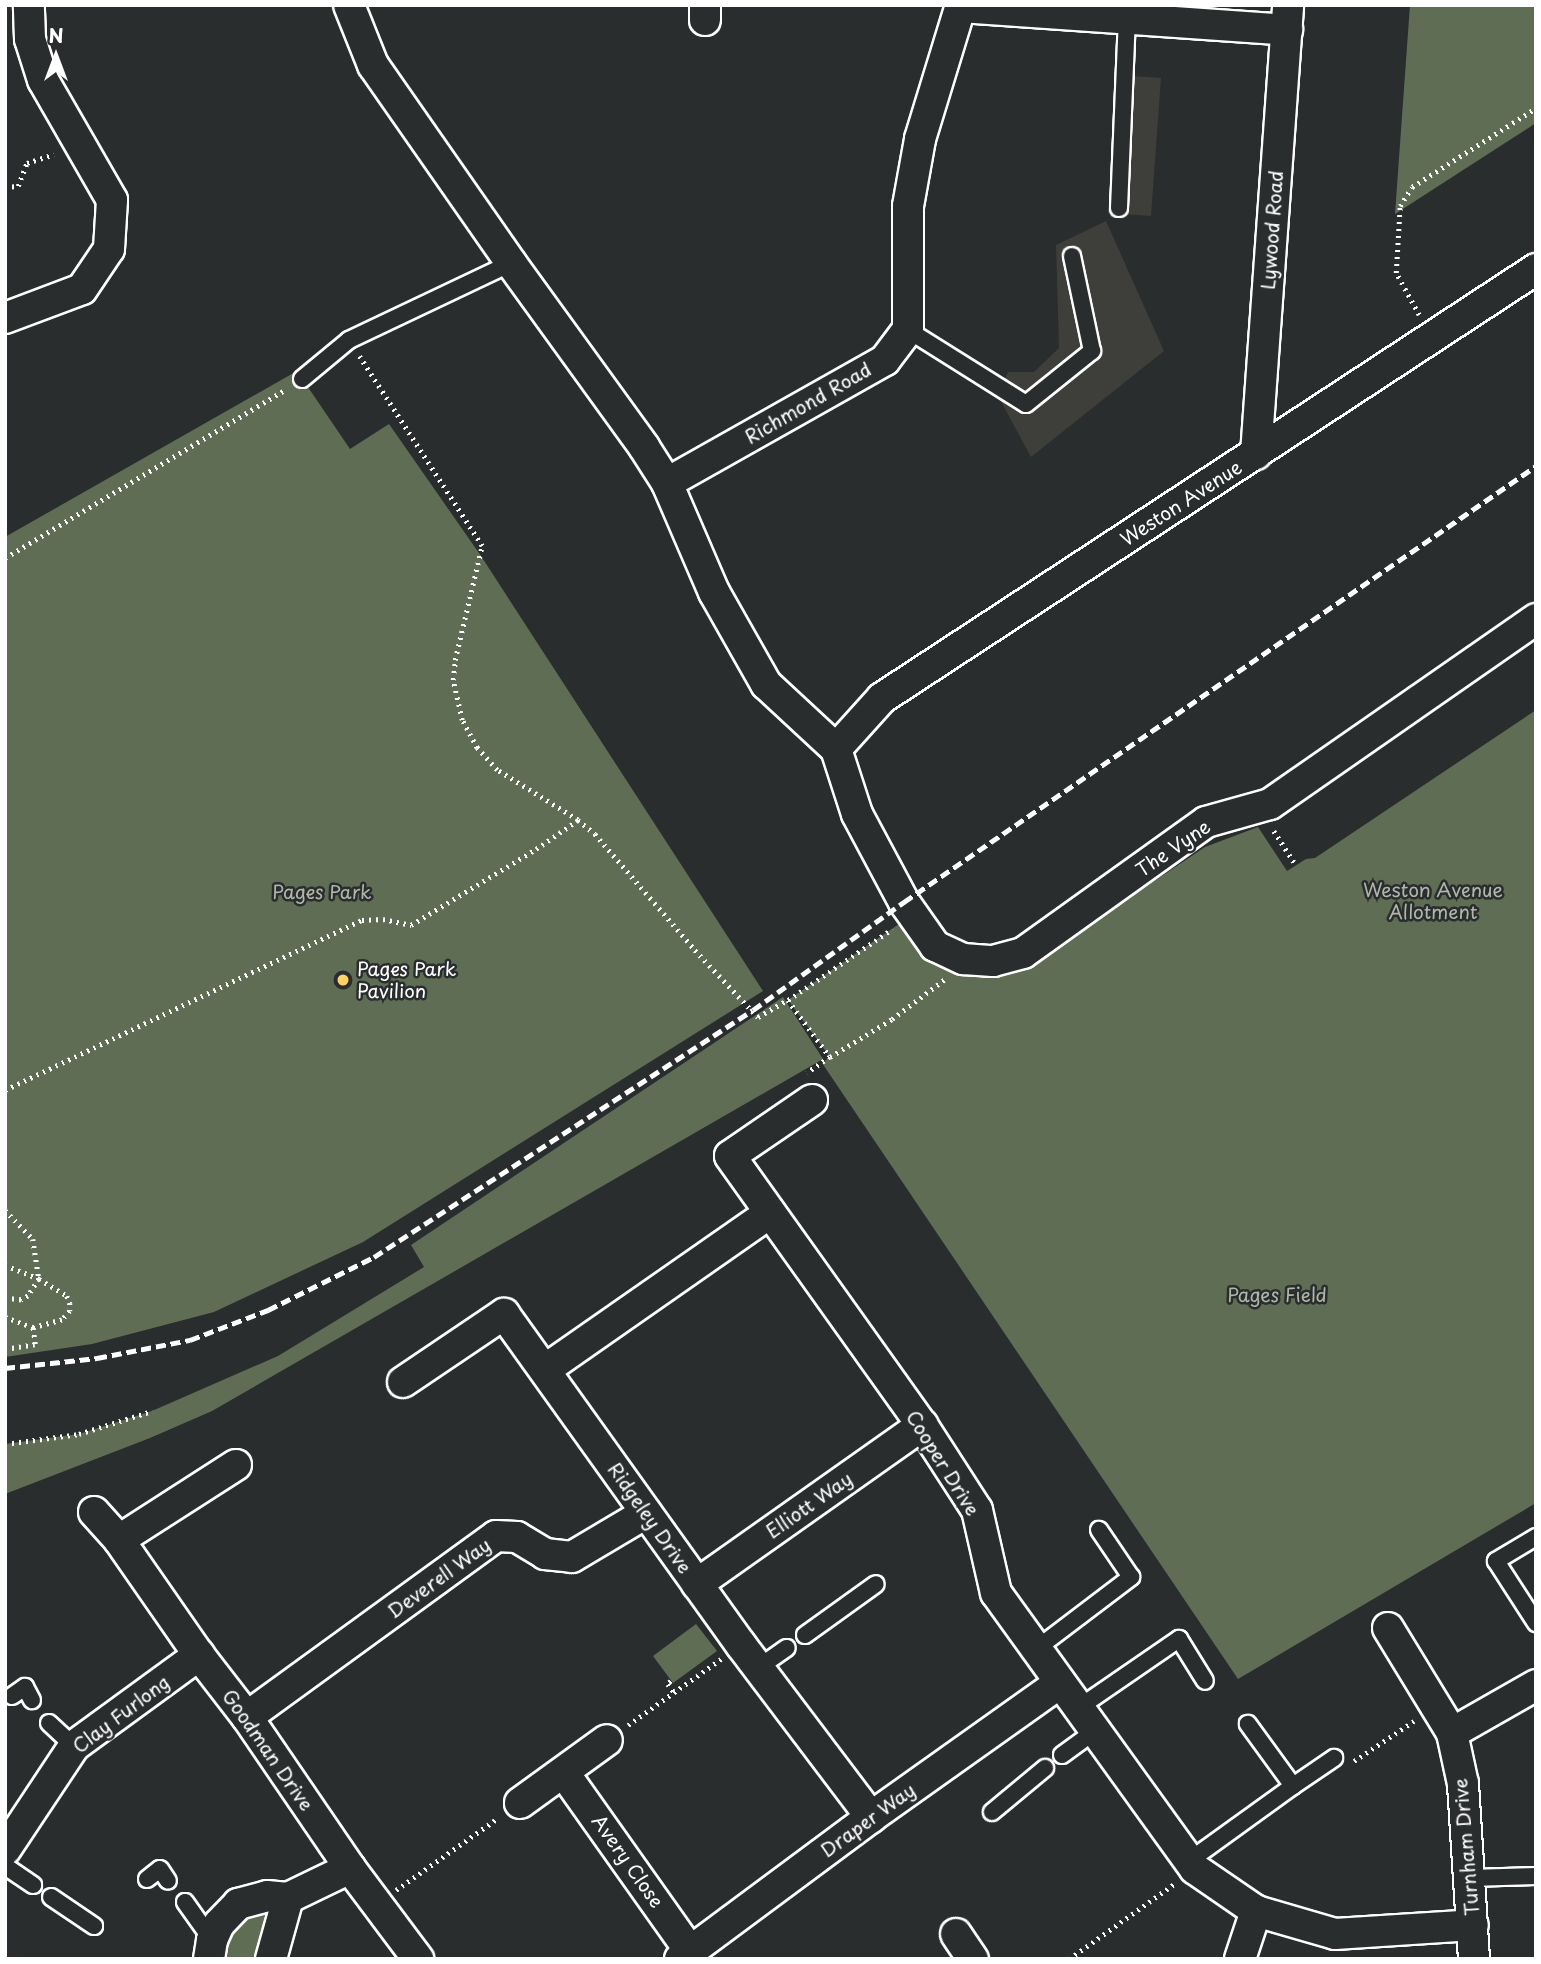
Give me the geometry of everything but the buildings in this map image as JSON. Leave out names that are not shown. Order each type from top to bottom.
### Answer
[{"type":"street","points":[[5,318],[82,289],[109,249],[112,200],[18,39],[29,5]]},
{"type":"street","points":[[349,5],[373,65],[510,263],[645,447],[667,483],[714,592],[766,684],[836,749]]},
{"type":"street","points":[[908,330],[908,206],[920,139],[961,6],[1287,18]]},
{"type":"street","name":"Lywood Road","points":[[1256,454],[1287,18]]},
{"type":"street","name":"Weston Avenue","points":[[836,749],[882,698],[1536,270]]},
{"type":"street","name":"Richmond Road","points":[[667,483],[885,360],[908,330]]},
{"type":"street","name":"The Vyne","points":[[836,749],[857,814],[904,902],[934,946],[963,960],[993,961],[1023,953],[1206,822],[1258,807],[1281,796],[1536,619]]},
{"type":"street","name":"Cooper Drive","points":[[807,1088],[730,1156],[922,1426],[977,1510],[996,1593],[1058,1684],[1195,1869],[1256,1911],[1335,1934],[1473,1925]]},
{"type":"street","points":[[546,1369],[770,1213]]},
{"type":"street","name":"Ridgeley Drive","points":[[404,1382],[504,1314],[750,1657],[871,1817]]},
{"type":"street","name":"Elliott Way","points":[[697,1584],[922,1426]]},
{"type":"street","points":[[119,1540],[236,1465]]},
{"type":"street","name":"Goodman Drive","points":[[94,1513],[119,1540],[418,1959]]},
{"type":"street","name":"Deverell Way","points":[[247,1717],[496,1536],[517,1537],[545,1554],[572,1557],[646,1513]]},
{"type":"street","name":"Turnham Drive","points":[[1388,1628],[1452,1733],[1464,1784],[1474,1959]]},
{"type":"street","name":"Clay Furlong","points":[[5,1850],[74,1746],[199,1655]]},
{"type":"street","name":"Draper Way","points":[[685,1955],[871,1817],[1058,1684]]},
{"type":"street","points":[[1452,1733],[1536,1685]]},
{"type":"street","points":[[520,1803],[607,1740]]},
{"type":"street","name":"Avery Close","points":[[564,1773],[685,1955]]},
{"type":"street","points":[[211,1949],[219,1924],[238,1904],[267,1896],[288,1898],[351,1868]]},
{"type":"street","points":[[271,1959],[288,1898]]},
{"type":"street","points":[[1240,1959],[1256,1911]]},
{"type":"street","points":[[956,1934],[973,1959]]},
{"type":"lane","points":[[1119,208],[1133,14]]},
{"type":"lane","points":[[908,330],[1026,404],[1092,351],[1072,256]]},
{"type":"lane","points":[[303,379],[349,340],[510,263]]},
{"type":"lane","points":[[1035,1650],[1131,1577],[1098,1530]]},
{"type":"lane","points":[[1536,1537],[1496,1561],[1536,1623]]},
{"type":"lane","points":[[805,1635],[876,1584]]},
{"type":"lane","points":[[1062,1755],[1085,1720],[1179,1639],[1205,1681]]},
{"type":"lane","points":[[750,1657],[787,1648]]},
{"type":"lane","points":[[12,1696],[24,1687],[32,1700]]},
{"type":"lane","points":[[49,1723],[74,1746]]},
{"type":"lane","points":[[1248,1724],[1293,1786]]},
{"type":"lane","points":[[1189,1861],[1334,1758]]},
{"type":"lane","points":[[992,1812],[1045,1768]]},
{"type":"lane","points":[[5,1866],[33,1885]]},
{"type":"lane","points":[[147,1879],[160,1869],[168,1881]]},
{"type":"lane","points":[[1469,1878],[1536,1876]]},
{"type":"lane","points":[[51,1897],[94,1926]]},
{"type":"lane","points":[[185,1902],[211,1949]]},
{"type":"path","points":[[1431,337],[1396,273],[1401,206],[1412,187],[1536,108]]},
{"type":"path","points":[[5,187],[18,186],[27,163],[80,144]]},
{"type":"path","points":[[349,340],[482,546],[455,660],[453,680],[462,720],[472,740],[497,770],[596,834],[695,950],[758,1017],[788,1000],[899,924]]},
{"type":"path","points":[[5,558],[303,379]]},
{"type":"path","points":[[1258,807],[1296,865]]},
{"type":"path","points":[[5,1090],[362,920],[383,919],[411,925],[536,849],[578,820]]},
{"type":"path","points":[[807,1088],[830,1057],[928,994],[953,974],[963,960]]},
{"type":"path","points":[[788,1000],[830,1057]]},
{"type":"path","points":[[5,1210],[33,1239],[39,1279],[28,1296],[21,1300],[5,1298]]},
{"type":"path","points":[[5,1265],[39,1279],[67,1296],[70,1311],[62,1320],[33,1328],[5,1317]]},
{"type":"path","points":[[5,1349],[35,1345],[33,1328]]},
{"type":"path","points":[[5,1444],[79,1434],[152,1411]]},
{"type":"path","points":[[607,1740],[674,1692],[750,1657]]},
{"type":"path","points":[[671,1681],[668,1684],[674,1692]]},
{"type":"path","points":[[379,1902],[520,1803]]},
{"type":"shaded area","points":[[1118,75],[1161,78],[1151,216],[1108,213]]},
{"type":"shaded area","points":[[1106,221],[1164,351],[1031,457],[997,394],[1008,372],[1034,372],[1059,348],[1056,245]]},
{"type":"green space","points":[[1410,5],[1536,5],[1536,123],[1395,214]]},
{"type":"green space","name":"Pages Park","points":[[297,371],[350,449],[389,424],[481,556],[763,991],[363,1242],[214,1312],[92,1344],[5,1357],[5,537]]},
{"type":"green space","name":"Pages Field","points":[[1536,710],[1536,1503],[1238,1679],[822,1063],[830,1057],[788,1000],[899,924],[954,970],[1031,964],[1205,847],[1258,827],[1287,871],[1306,859],[1315,858]]},
{"type":"green space","points":[[783,997],[823,1059],[212,1411],[5,1494],[5,1444],[79,1434],[152,1411],[278,1356],[424,1267],[411,1245]]},
{"type":"green space","points":[[696,1624],[717,1651],[673,1683],[653,1656]]},
{"type":"green space","points":[[261,1907],[274,1915],[258,1959],[224,1959],[233,1923]]},
{"type":"railway","points":[[5,1368],[97,1358],[190,1340],[268,1310],[374,1257],[753,1010],[904,902],[1536,466]]},
{"type":"place","name":"Pages Park Pavilion","points":[[343,980]]},
{"type":"park label","name":"Weston Avenue Allotment","points":[[1433,901]]}]
